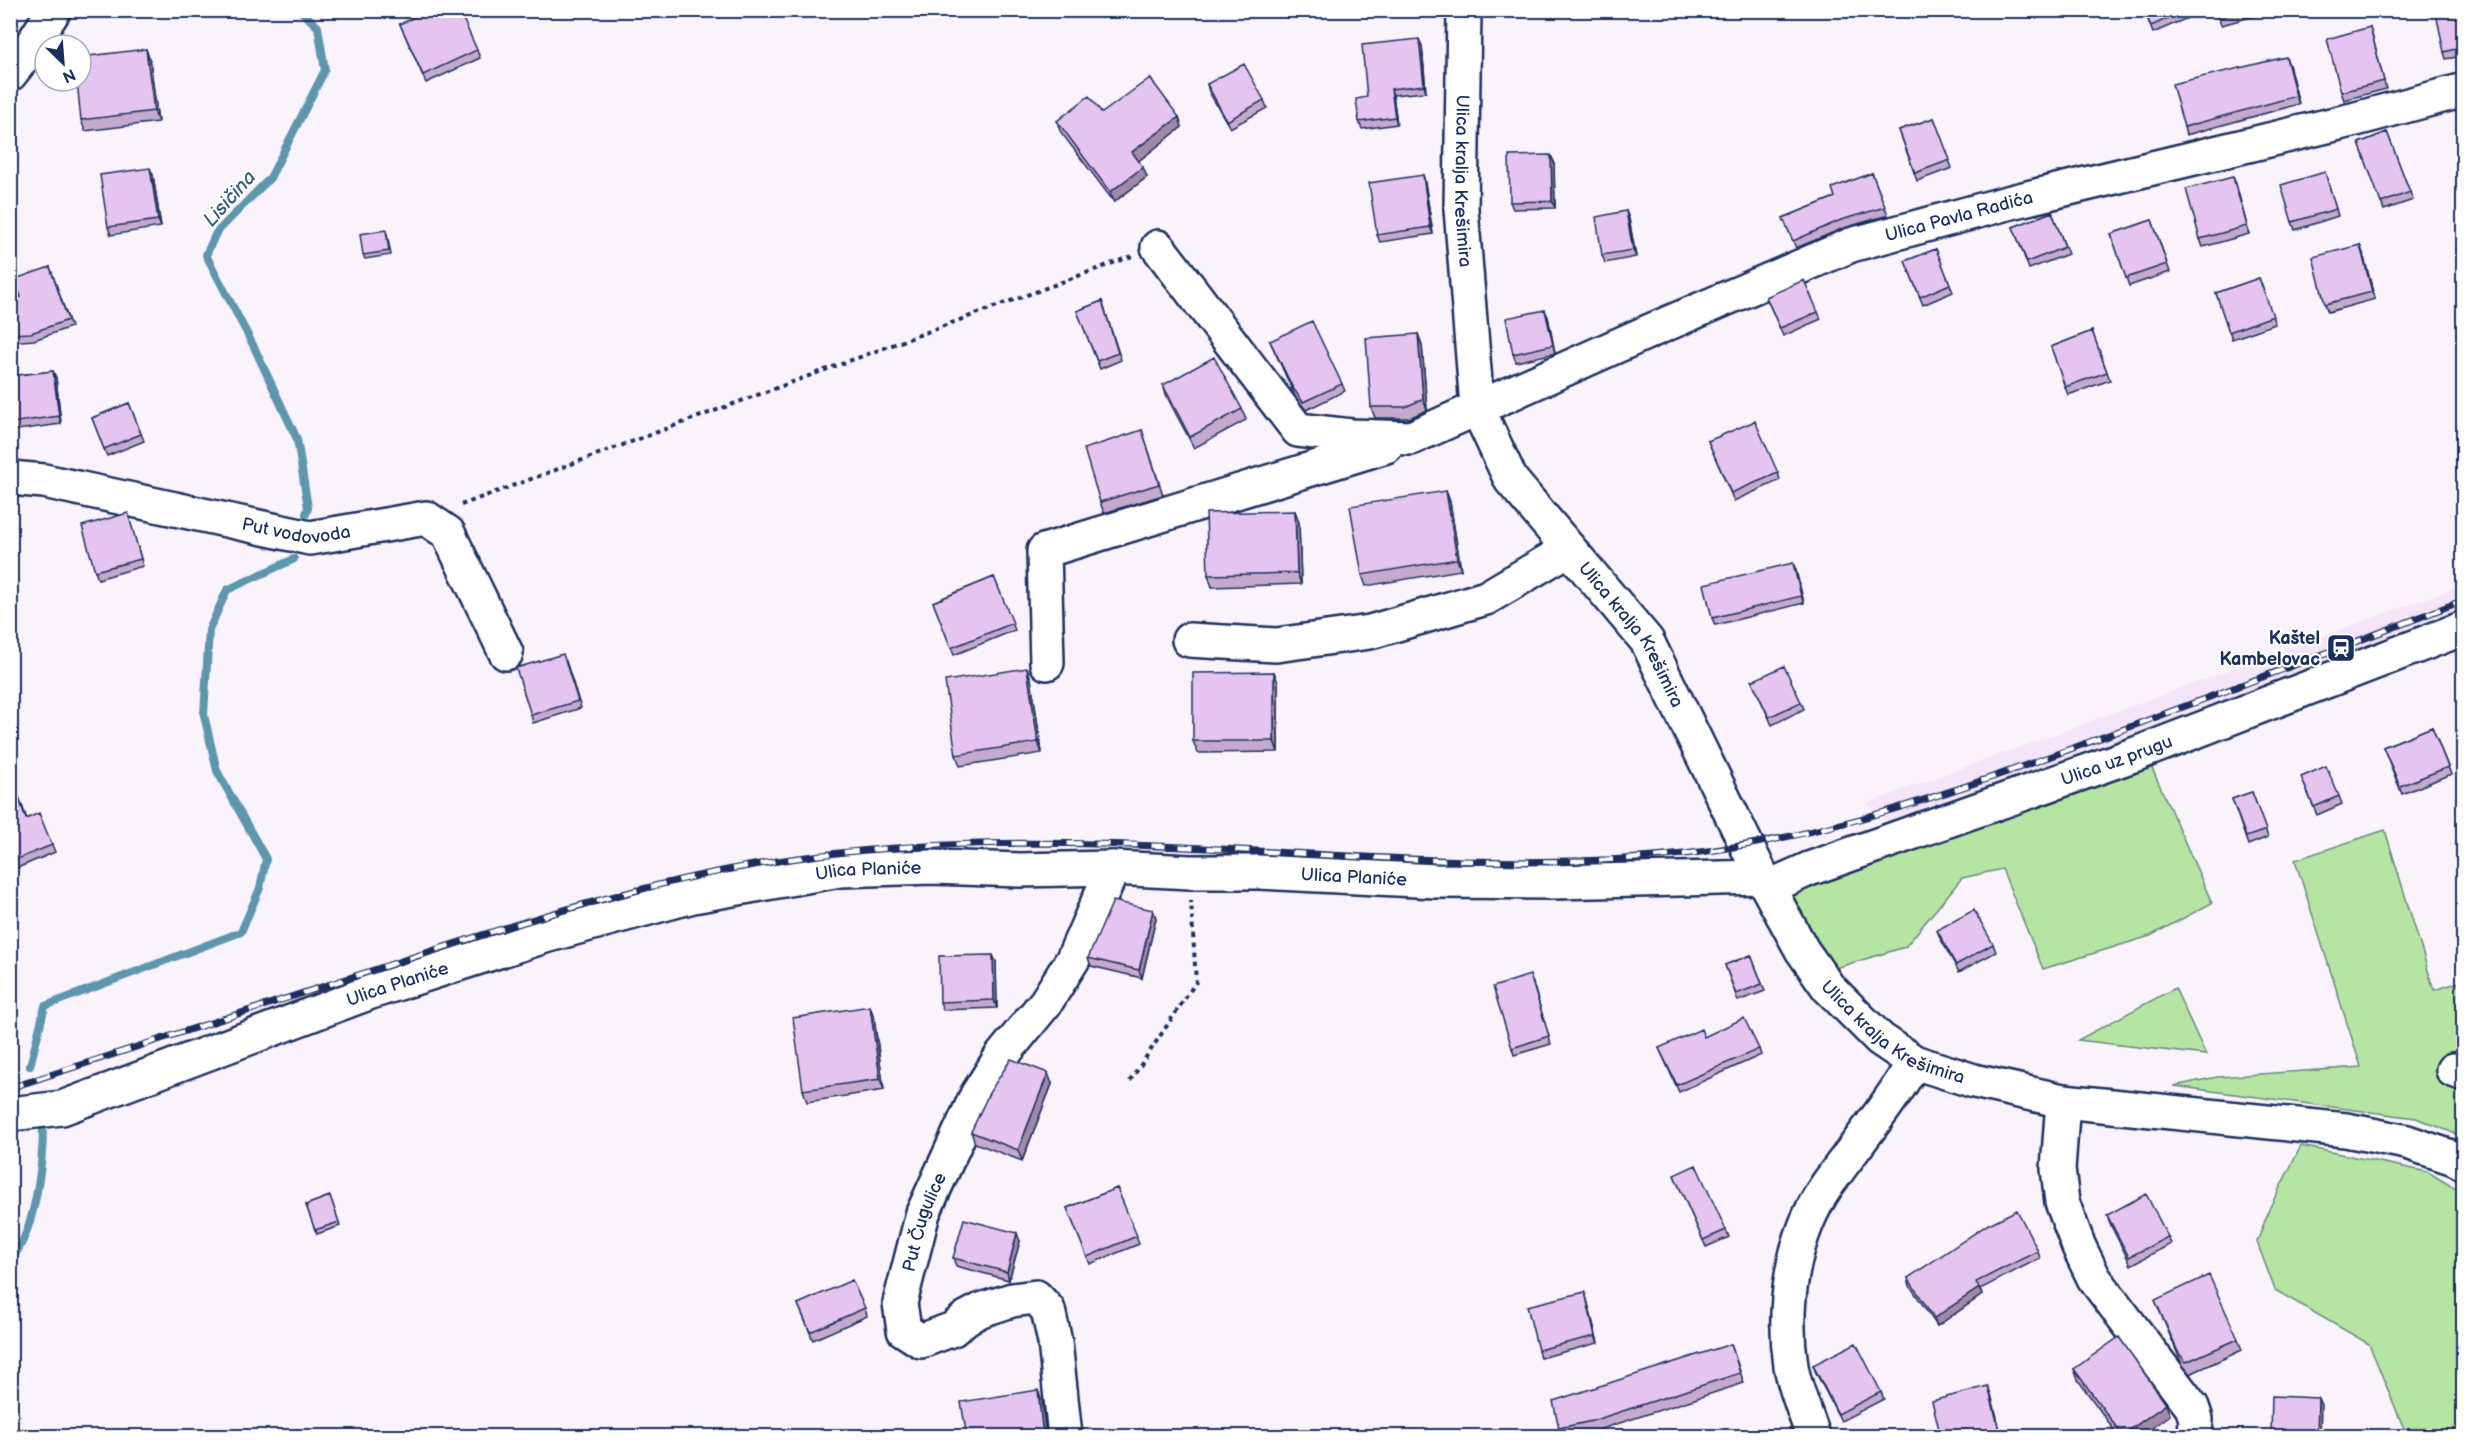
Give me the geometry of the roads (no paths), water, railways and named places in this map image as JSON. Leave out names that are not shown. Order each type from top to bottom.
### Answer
[{"type":"street","points":[[10,74],[28,51],[54,10]]},
{"type":"street","name":"Ulica kralja Krešimira","points":[[1464,10],[1461,209],[1477,407],[1511,480],[1647,641],[1765,882],[1802,950],[1828,987],[1880,1039],[1914,1062],[1974,1081],[2063,1101],[2346,1130],[2407,1142],[2463,1163]]},
{"type":"street","name":"Ulica Pavla Radića","points":[[1047,663],[1044,550],[1411,438],[1477,407],[1851,245],[2011,202],[2356,119],[2463,90]]},
{"type":"street","points":[[1158,247],[1298,430],[1351,436],[1411,438]]},
{"type":"street","name":"Put vodovoda","points":[[10,478],[44,481],[310,538],[426,518],[448,532],[506,653]]},
{"type":"street","points":[[1189,640],[1276,645],[1370,632],[1486,598],[1569,549]]},
{"type":"street","name":"Ulica uz prugu","points":[[1765,882],[1809,869],[2136,754],[2463,628]]},
{"type":"street","name":"Ulica Planiće","points":[[36,1111],[370,992],[545,936],[693,896],[840,870],[932,867],[1020,870],[1113,868],[1190,872],[1259,872],[1436,881],[1765,882]]},
{"type":"street","name":"Put Čugulice","points":[[1065,1437],[1055,1342],[1048,1310],[1036,1297],[1012,1299],[981,1310],[966,1318],[953,1329],[921,1341],[904,1330],[900,1303],[923,1213],[977,1095],[1001,1057],[1046,1002],[1073,960],[1113,868]]},
{"type":"street","points":[[1812,1437],[1791,1367],[1787,1312],[1793,1266],[1805,1228],[1825,1188],[1896,1093],[1914,1062]]},
{"type":"street","points":[[2063,1101],[2058,1169],[2062,1202],[2079,1247],[2094,1278],[2192,1407],[2196,1419],[2195,1437]]},
{"type":"waterway","name":"Lisičina","points":[[300,10],[318,27],[325,70],[270,178],[216,233],[206,255],[254,347],[297,439],[308,508],[306,514]]},
{"type":"waterway","points":[[30,1066],[45,1006],[241,932],[260,888],[266,859],[217,771],[204,715],[209,630],[227,590],[294,559]]},
{"type":"waterway","name":"Lisičina","points":[[10,1261],[19,1249],[26,1233],[36,1197],[43,1127]]},
{"type":"railway","points":[[10,1088],[567,909],[678,880],[791,859],[889,848],[1036,843],[1184,847],[1419,860],[1537,862],[1654,857],[1774,840],[1833,826],[1948,792],[2119,731],[2464,600]]},
{"type":"place","name":"Kaštel Kambelovac","points":[[2341,648]]}]
